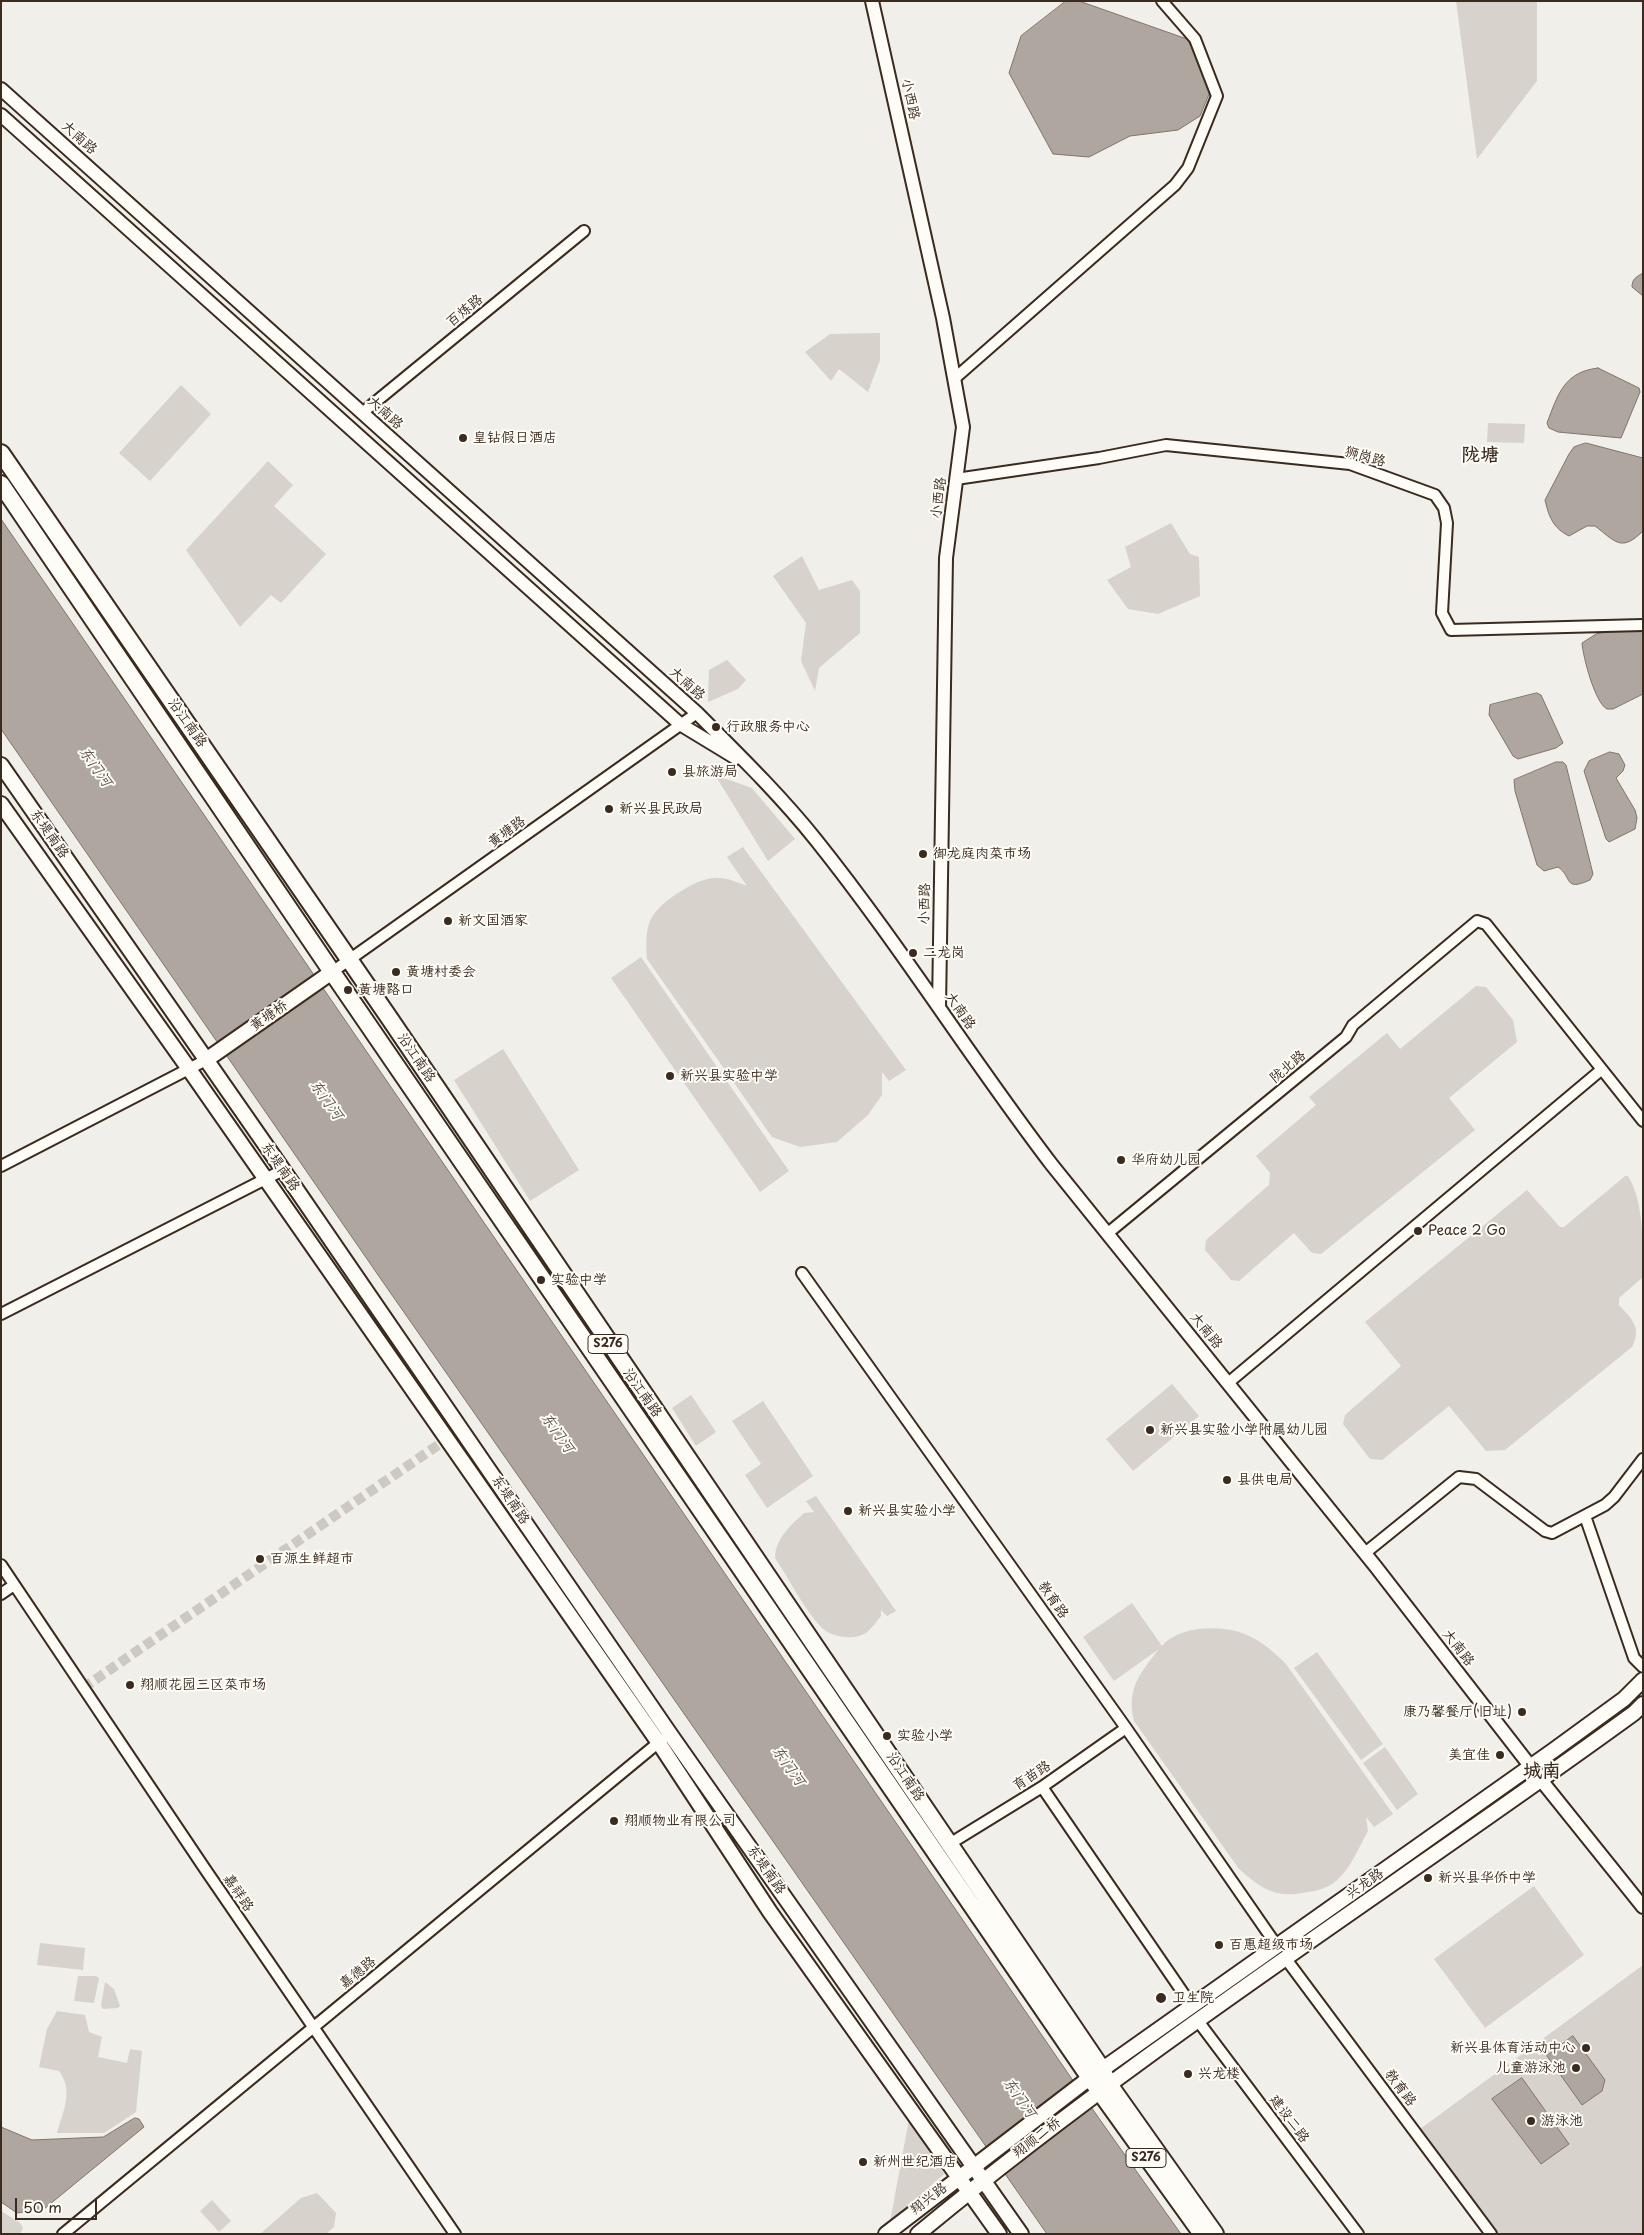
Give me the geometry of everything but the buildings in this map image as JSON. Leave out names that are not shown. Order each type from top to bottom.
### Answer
[{"type":"main road","name":"沿江南路","points":[[1,453],[350,960],[620,1361],[951,1843],[1095,2083],[1215,2234]]},
{"type":"main road","name":"沿江南路","points":[[1,484],[332,972],[1095,2083],[1202,2234]]},
{"type":"main road","name":"东堤南路","points":[[1,765],[283,1170],[664,1738],[770,1912],[999,2234]]},
{"type":"main road","name":"东堤南路","points":[[1,804],[266,1180],[664,1738],[1021,2234]]},
{"type":"main road","name":"黄塘桥","points":[[206,1060],[332,972]]},
{"type":"main road","name":"兴龙路","points":[[1095,2083],[1192,2006],[1624,1699],[1643,1680]]},
{"type":"main road","name":"兴龙路","points":[[1095,2083],[1198,2021],[1541,1780],[1634,1713],[1643,1704]]},
{"type":"main road","name":"翔顺二桥","points":[[973,2165],[1095,2083]]},
{"type":"main road","name":"翔顺二桥","points":[[983,2180],[1095,2083]]},
{"type":"main road","name":"翔兴路","points":[[886,2234],[973,2165]]},
{"type":"main road","name":"翔兴路","points":[[918,2234],[983,2180]]},
{"type":"street","name":"小西路","points":[[872,1],[942,318],[963,427],[946,558],[939,1007]]},
{"type":"street","points":[[954,379],[1175,185],[1188,168],[1217,96],[1195,39],[1162,1]]},
{"type":"street","name":"大南路","points":[[1,89],[697,713],[753,769],[815,839],[866,905],[1005,1104],[1365,1554],[1541,1780],[1643,1907]]},
{"type":"street","name":"大南路","points":[[1,115],[680,724],[753,769]]},
{"type":"street","name":"百炼路","points":[[362,413],[584,230]]},
{"type":"street","name":"狮岗路","points":[[956,479],[1099,458],[1166,445],[1350,464],[1435,496],[1444,508],[1447,523],[1442,613],[1451,630],[1643,625]]},
{"type":"street","name":"黄塘路","points":[[332,972],[697,713]]},
{"type":"street","name":"陇北路","points":[[1108,1233],[1346,1037],[1354,1025],[1477,921],[1482,921],[1601,1070]]},
{"type":"street","points":[[1,1166],[206,1060]]},
{"type":"street","points":[[1228,1383],[1601,1070],[1643,1121]]},
{"type":"street","points":[[1,1314],[283,1170]]},
{"type":"street","name":"教育路","points":[[802,1273],[1126,1728],[1277,1946]]},
{"type":"street","points":[[1365,1554],[1459,1477],[1476,1479],[1545,1531],[1552,1533],[1585,1516],[1614,1497],[1643,1459]]},
{"type":"street","points":[[1585,1516],[1634,1658],[1643,1667]]},
{"type":"street","name":"嘉祥路","points":[[1,1565],[313,2028],[455,2234]]},
{"type":"street","points":[[1,1594],[14,1585]]},
{"type":"street","name":"育苗路","points":[[951,1843],[1042,1787],[1126,1728]]},
{"type":"street","name":"嘉德路","points":[[63,2234],[664,1738]]},
{"type":"street","points":[[1042,1787],[1192,2006]]},
{"type":"street","name":"教育路","points":[[1286,1959],[1492,2234]]},
{"type":"street","name":"建设二路","points":[[1198,2021],[1358,2234]]},
{"type":"shaded area","points":[[1456,1],[1537,1],[1537,81],[1477,159]]},
{"type":"shaded area","points":[[880,333],[880,360],[868,392],[839,369],[831,381],[805,352],[830,334]]},
{"type":"shaded area","points":[[181,385],[211,414],[150,481],[119,453]]},
{"type":"shaded area","points":[[1488,423],[1525,424],[1524,443],[1487,442]]},
{"type":"shaded area","points":[[268,461],[293,485],[274,506],[326,554],[281,603],[271,595],[240,627],[186,550]]},
{"type":"shaded area","points":[[1171,523],[1190,554],[1199,557],[1200,596],[1158,614],[1128,609],[1107,580],[1131,567],[1125,547]]},
{"type":"shaded area","points":[[802,556],[819,590],[852,580],[860,591],[860,633],[819,668],[815,691],[801,661],[806,623],[773,576]]},
{"type":"shaded area","points":[[727,660],[746,680],[738,689],[708,702],[709,670]]},
{"type":"shaded area","points":[[715,775],[752,788],[795,839],[768,861]]},
{"type":"shaded area","points":[[743,847],[906,1070],[889,1081],[882,1072],[882,1095],[868,1115],[837,1142],[800,1147],[772,1137],[647,959],[646,948],[649,924],[654,914],[665,902],[689,886],[713,878],[735,881],[747,886],[727,857]]},
{"type":"shaded area","points":[[641,957],[789,1171],[760,1192],[611,978]]},
{"type":"shaded area","points":[[1476,986],[1486,987],[1513,1020],[1517,1042],[1449,1098],[1475,1130],[1321,1254],[1312,1253],[1294,1233],[1239,1281],[1231,1280],[1205,1250],[1206,1240],[1269,1185],[1270,1173],[1256,1156],[1316,1105],[1309,1097],[1387,1033],[1400,1049]]},
{"type":"shaded area","points":[[503,1049],[579,1170],[530,1201],[454,1080]]},
{"type":"shaded area","points":[[1625,1176],[1628,1176],[1633,1186],[1642,1224],[1643,1277],[1619,1298],[1619,1305],[1631,1319],[1636,1329],[1632,1347],[1505,1450],[1486,1451],[1449,1406],[1382,1460],[1370,1459],[1343,1424],[1345,1415],[1401,1366],[1365,1322],[1527,1190],[1560,1227],[1564,1227]]},
{"type":"shaded area","points":[[1172,1384],[1199,1416],[1133,1471],[1106,1439]]},
{"type":"shaded area","points":[[691,1395],[716,1432],[696,1446],[672,1408]]},
{"type":"shaded area","points":[[763,1401],[813,1476],[767,1508],[745,1475],[761,1464],[732,1421]]},
{"type":"shaded area","points":[[816,1496],[896,1611],[887,1616],[881,1610],[881,1616],[868,1631],[855,1637],[842,1637],[824,1630],[807,1610],[775,1558],[780,1539],[789,1528],[804,1513],[814,1512],[806,1501]]},
{"type":"shaded area","points":[[1132,1603],[1162,1646],[1170,1639],[1191,1630],[1216,1628],[1239,1632],[1249,1636],[1273,1652],[1286,1664],[1393,1814],[1374,1827],[1366,1817],[1368,1831],[1351,1863],[1331,1885],[1297,1894],[1278,1893],[1263,1887],[1239,1869],[1134,1721],[1132,1710],[1133,1690],[1146,1666],[1159,1649],[1114,1681],[1083,1637]]},
{"type":"shaded area","points":[[1317,1652],[1383,1744],[1361,1760],[1294,1668]]},
{"type":"shaded area","points":[[1385,1747],[1418,1794],[1397,1810],[1363,1763]]},
{"type":"shaded area","points":[[1534,1886],[1584,1955],[1485,2028],[1434,1959]]},
{"type":"shaded area","points":[[40,1943],[85,1948],[83,1970],[37,1965]]},
{"type":"shaded area","name":"新兴县体育活动中心","points":[[1643,1965],[1643,2234],[1491,2234],[1416,2132]]},
{"type":"shaded area","points":[[78,1976],[96,1976],[99,1978],[94,2003],[74,2001]]},
{"type":"shaded area","points":[[105,1982],[114,1989],[120,2006],[118,2008],[103,2009],[101,2006]]},
{"type":"shaded area","points":[[57,2011],[85,2015],[89,2032],[102,2037],[98,2057],[127,2063],[130,2049],[142,2051],[136,2112],[104,2133],[57,2133],[66,2101],[66,2086],[59,2071],[39,2067],[47,2029]]},
{"type":"shaded area","points":[[909,2119],[944,2174],[890,2222]]},
{"type":"shaded area","points":[[317,2193],[336,2213],[334,2227],[326,2234],[260,2234],[301,2198]]},
{"type":"shaded area","points":[[212,2200],[231,2221],[219,2232],[200,2211]]},
{"type":"shaded area","points":[[1,2211],[20,2223],[23,2228],[20,2234],[1,2234]]},
{"type":"water","points":[[1066,1],[1079,1],[1187,39],[1213,85],[1200,116],[1178,130],[1130,136],[1089,157],[1053,154],[1009,73],[1021,36]]},
{"type":"water","points":[[1643,273],[1643,296],[1632,287],[1635,278]]},
{"type":"water","points":[[1598,368],[1639,388],[1640,392],[1621,438],[1558,432],[1549,428],[1547,423],[1564,386],[1577,374]]},
{"type":"water","points":[[1586,443],[1643,458],[1643,531],[1629,542],[1623,543],[1613,540],[1595,526],[1587,526],[1569,536],[1555,526],[1550,517],[1545,500],[1574,447]]},
{"type":"water","name":"东门河","points":[[1,519],[1098,2117],[1181,2234],[1047,2234],[385,1285],[1,729]]},
{"type":"water","points":[[1628,629],[1643,631],[1643,694],[1613,709],[1607,709],[1598,698],[1594,689],[1582,643],[1596,634]]},
{"type":"water","points":[[1537,693],[1541,695],[1563,743],[1556,748],[1518,759],[1513,756],[1489,715],[1490,705]]},
{"type":"water","points":[[1610,752],[1619,754],[1625,765],[1623,771],[1616,778],[1635,810],[1637,818],[1635,829],[1609,842],[1606,839],[1584,771],[1589,761]]},
{"type":"water","points":[[1556,762],[1563,762],[1566,765],[1593,874],[1590,880],[1576,884],[1572,884],[1558,867],[1544,871],[1537,865],[1515,791],[1514,780]]},
{"type":"water","name":"儿童游泳池","points":[[1573,2036],[1605,2080],[1602,2091],[1582,2105],[1547,2056]]},
{"type":"water","name":"游泳池","points":[[1522,2078],[1569,2144],[1541,2164],[1492,2099]]},
{"type":"water","points":[[135,2118],[139,2119],[144,2127],[44,2209],[17,2213],[1,2202],[1,2127],[32,2140],[103,2137]]},
{"type":"tunnel","points":[[83,1688],[447,1439]]},
{"type":"place","name":"皇钻假日酒店","points":[[463,438]]},
{"type":"place","name":"行政服务中心","points":[[716,727]]},
{"type":"place","name":"县旅游局","points":[[672,772]]},
{"type":"place","name":"新兴县民政局","points":[[609,809]]},
{"type":"place","name":"御龙庭肉菜市场","points":[[923,854]]},
{"type":"place","name":"新文国酒家","points":[[448,921]]},
{"type":"place","name":"二龙岗","points":[[913,953]]},
{"type":"place","name":"黄塘村委会","points":[[396,972]]},
{"type":"place","name":"黄塘路口","points":[[348,990]]},
{"type":"place","name":"新兴县实验中学","points":[[670,1076]]},
{"type":"place","name":"华府幼儿园","points":[[1121,1160]]},
{"type":"place","name":"Peace 2 Go","points":[[1418,1231]]},
{"type":"place","name":"实验中学","points":[[541,1280]]},
{"type":"place","name":"新兴县实验小学附属幼儿园","points":[[1150,1430]]},
{"type":"place","name":"县供电局","points":[[1227,1480]]},
{"type":"place","name":"新兴县实验小学","points":[[848,1511]]},
{"type":"place","name":"百源生鲜超市","points":[[260,1559]]},
{"type":"place","name":"翔顺花园三区菜市场","points":[[130,1685]]},
{"type":"place","name":"康乃馨餐厅(旧址)","points":[[1522,1712]]},
{"type":"place","name":"实验小学","points":[[887,1736]]},
{"type":"place","name":"美宜佳","points":[[1500,1755]]},
{"type":"place","name":"翔顺物业有限公司","points":[[614,1821]]},
{"type":"place","name":"新兴县华侨中学","points":[[1428,1878]]},
{"type":"place","name":"百惠超级市场","points":[[1219,1945]]},
{"type":"place","name":"卫生院","points":[[1161,1998]]},
{"type":"place","name":"新兴县体育活动中心","points":[[1586,2048]]},
{"type":"place","name":"儿童游泳池","points":[[1576,2068]]},
{"type":"place","name":"兴龙楼","points":[[1188,2074]]},
{"type":"place","name":"游泳池","points":[[1531,2121]]},
{"type":"place","name":"新州世纪酒店","points":[[863,2162]]},
{"type":"district","name":"陇塘","points":[[1480,456]]},
{"type":"district","name":"城南","points":[[1542,1772]]}]
